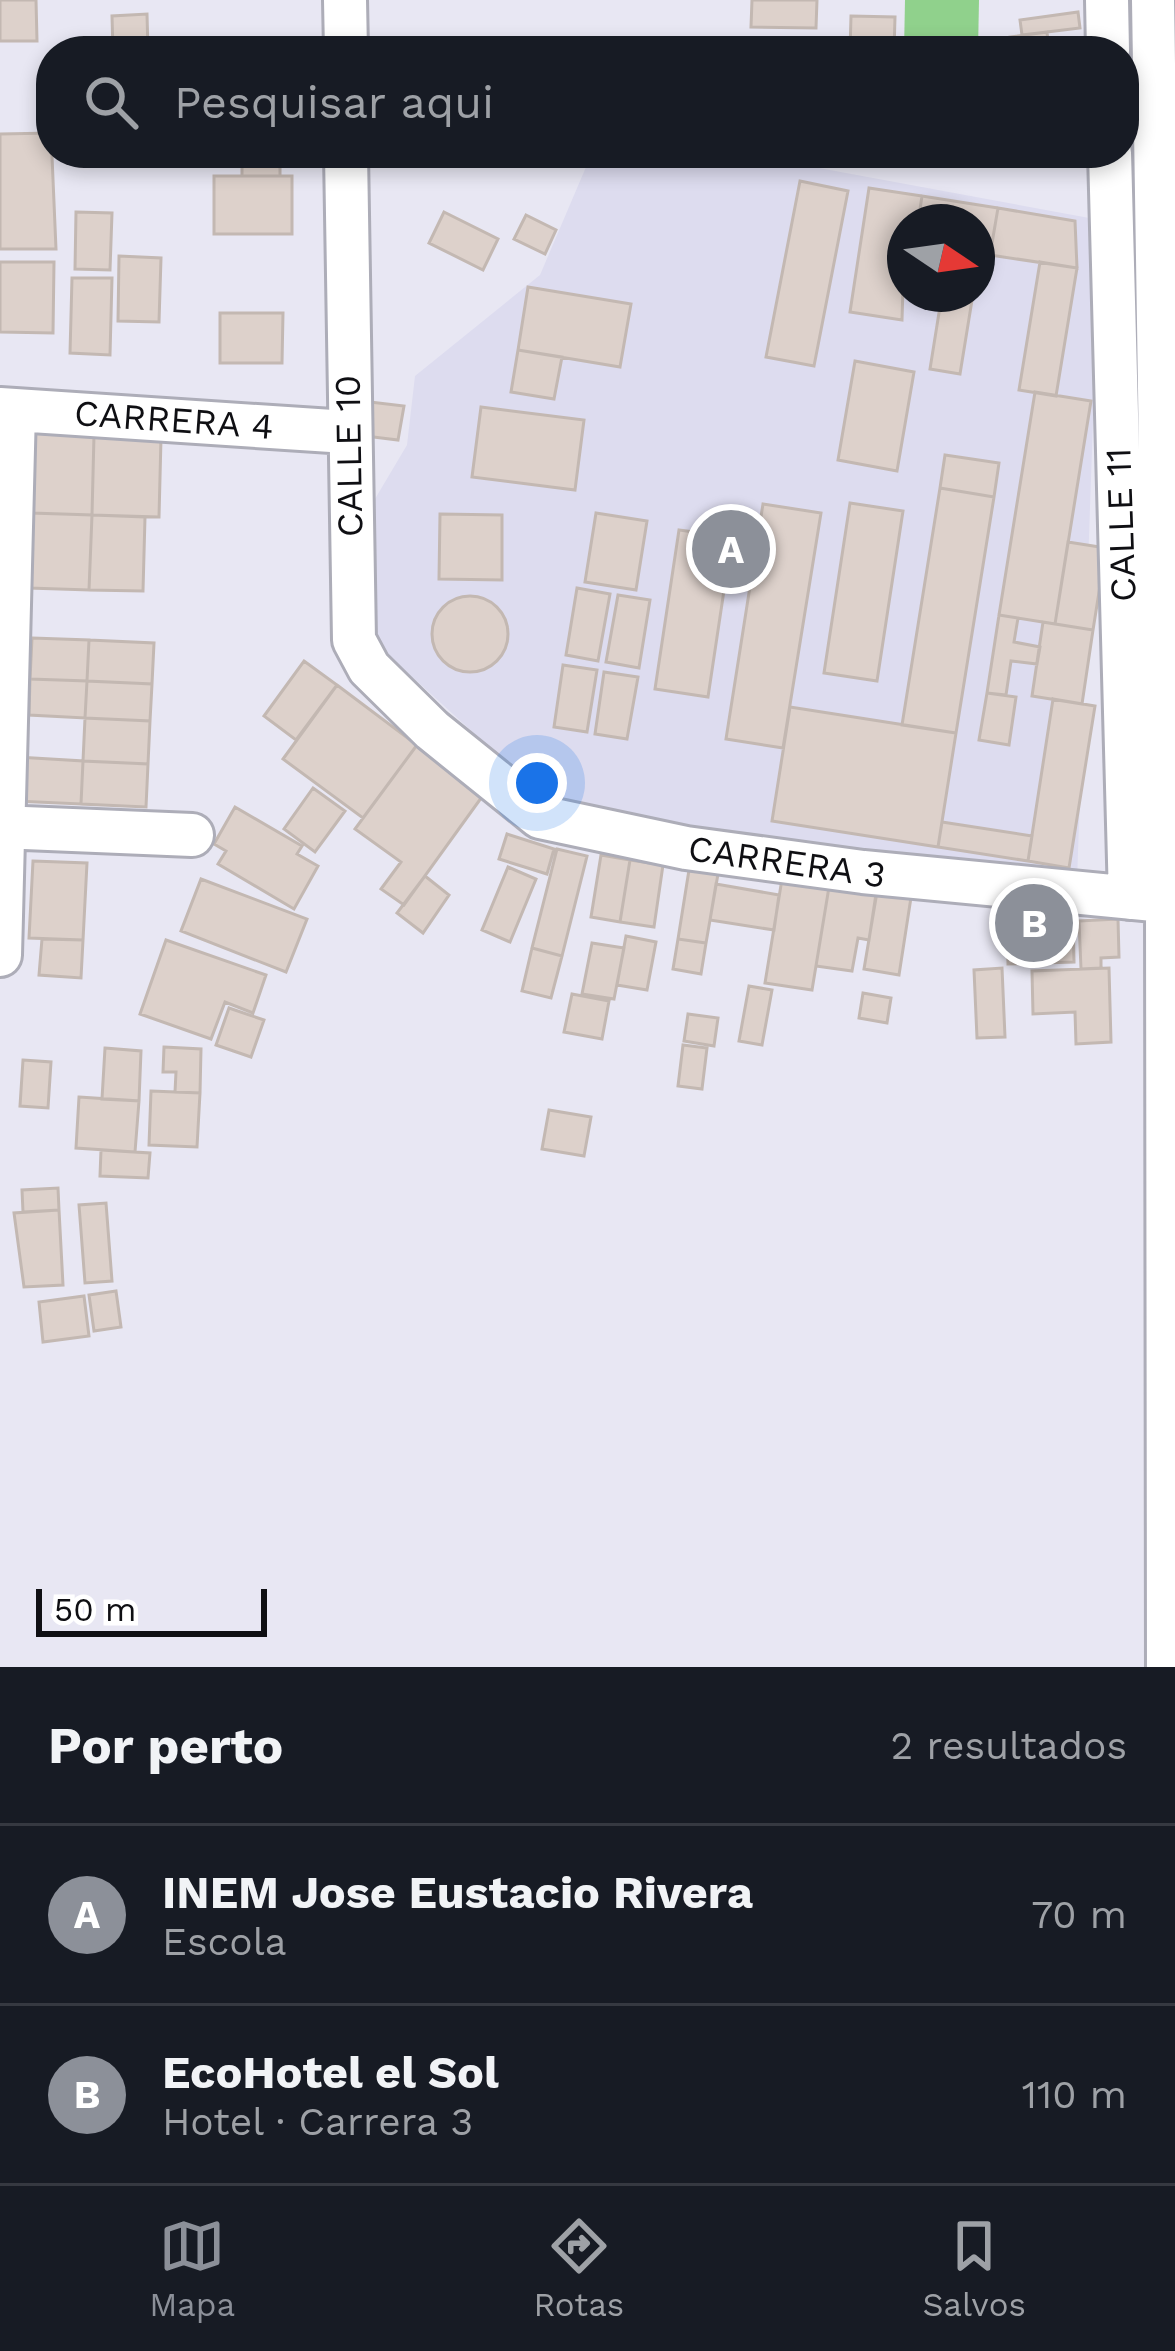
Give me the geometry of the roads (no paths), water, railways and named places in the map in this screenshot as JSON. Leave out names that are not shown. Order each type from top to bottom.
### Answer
[{"type":"street","points":[[345,0],[346,36]]},
{"type":"street","points":[[1107,0],[1108,36]]},
{"type":"street","name":"CALLE 11","points":[[1153,0],[1168,1667]]},
{"type":"street","name":"CALLE 10","points":[[346,168],[354,640],[369,668],[432,730]]},
{"type":"street","name":"CALLE 11","points":[[1110,168],[1112,250],[1158,900]]},
{"type":"street","points":[[1112,250],[1155,249]]},
{"type":"street","points":[[0,956],[7,410]]},
{"type":"street","name":"CARRERA 4","points":[[7,410],[347,432]]},
{"type":"street","name":"CARRERA 3","points":[[432,730],[540,817],[578,826],[686,848],[863,872],[1158,900]]},
{"type":"street","points":[[2,827],[192,835]]},
{"type":"place","name":"INEM Jose Eustacio Rivera","points":[[731,549]]},
{"type":"place","name":"EcoHotel el Sol","points":[[1034,923]]}]
